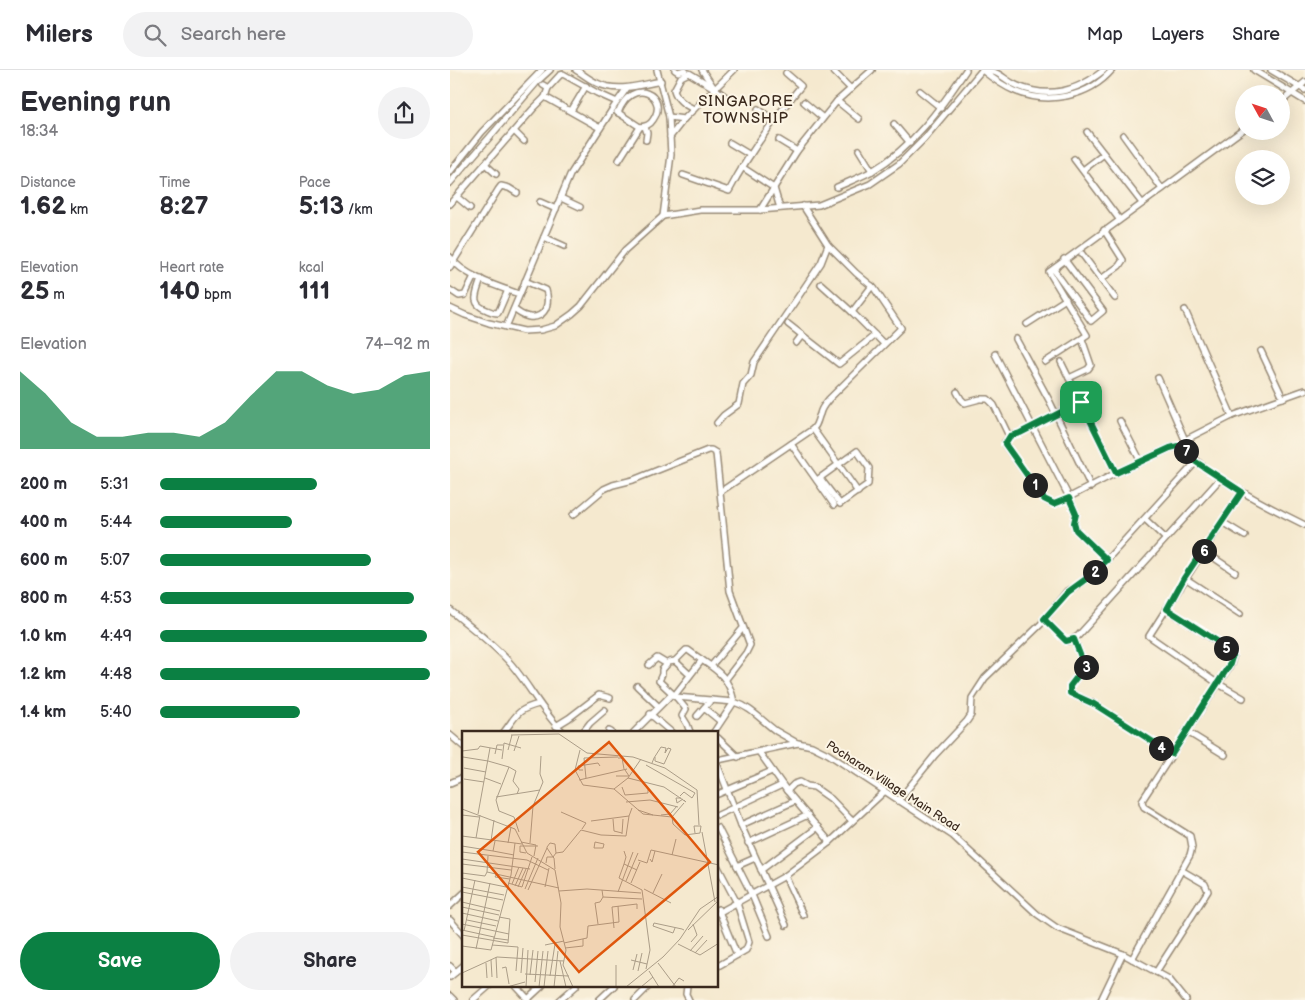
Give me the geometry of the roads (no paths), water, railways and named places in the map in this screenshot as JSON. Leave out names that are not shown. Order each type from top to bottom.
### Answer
[{"type":"street","points":[[450,183],[542,70]]},
{"type":"street","points":[[450,172],[482,132],[539,76],[550,70]]},
{"type":"street","points":[[576,70],[598,84],[614,88],[627,88],[661,81]]},
{"type":"street","points":[[657,70],[669,117],[671,154],[663,216]]},
{"type":"street","points":[[674,70],[678,72],[685,70]]},
{"type":"street","points":[[702,70],[714,88]]},
{"type":"street","points":[[670,137],[684,119],[734,70]]},
{"type":"street","points":[[760,210],[797,151],[823,118],[837,101],[872,70]]},
{"type":"street","points":[[837,187],[872,171],[910,143],[941,108],[966,70]]},
{"type":"street","points":[[982,70],[997,72],[1016,86],[1042,93],[1068,91],[1090,81],[1104,70]]},
{"type":"street","points":[[982,70],[1015,92],[1038,98],[1058,98],[1083,92],[1105,78],[1112,70]]},
{"type":"street","points":[[450,308],[464,315],[524,331],[541,330],[554,326],[566,319],[581,306],[625,250],[663,216],[700,210],[760,210],[819,205],[870,184],[899,164],[924,139],[982,70]]},
{"type":"street","points":[[1254,70],[1305,101]]},
{"type":"street","points":[[1271,70],[1305,90]]},
{"type":"street","points":[[833,71],[851,89]]},
{"type":"street","points":[[694,109],[676,97],[674,90],[681,77],[689,73],[730,100]]},
{"type":"street","points":[[450,204],[545,98],[545,86],[562,74],[617,102]]},
{"type":"street","points":[[682,175],[729,191],[750,154],[801,86],[786,74]]},
{"type":"street","points":[[1290,95],[1305,82]]},
{"type":"street","points":[[571,111],[586,86]]},
{"type":"street","points":[[506,327],[570,175],[627,88]]},
{"type":"street","points":[[618,113],[628,97],[634,92],[640,91],[657,102],[659,107],[651,124],[642,127],[619,160]]},
{"type":"street","points":[[920,91],[941,108]]},
{"type":"street","points":[[545,98],[600,128]]},
{"type":"street","points":[[837,101],[859,119]]},
{"type":"street","points":[[804,102],[823,118]]},
{"type":"street","points":[[612,109],[642,127],[647,133],[646,140]]},
{"type":"street","points":[[758,109],[774,120]]},
{"type":"street","points":[[669,117],[684,119]]},
{"type":"street","points":[[894,124],[910,143]]},
{"type":"street","points":[[514,131],[524,141]]},
{"type":"street","points":[[1087,132],[1142,203]]},
{"type":"street","points":[[1123,135],[1162,189]]},
{"type":"street","points":[[1045,362],[1082,339],[1087,333],[1049,272],[1235,136]]},
{"type":"street","points":[[779,140],[797,151]]},
{"type":"street","points":[[730,143],[750,154]]},
{"type":"street","points":[[859,150],[872,171]]},
{"type":"street","points":[[1082,170],[1104,154]]},
{"type":"street","points":[[1074,158],[1119,219]]},
{"type":"street","points":[[485,164],[496,174]]},
{"type":"street","points":[[742,167],[774,188],[780,208]]},
{"type":"street","points":[[517,193],[502,186],[451,262],[474,276],[519,294]]},
{"type":"street","points":[[457,197],[470,208]]},
{"type":"street","points":[[560,198],[580,207]]},
{"type":"street","points":[[540,202],[556,209]]},
{"type":"street","points":[[720,492],[813,429],[817,425],[819,414],[829,399],[901,328],[872,286],[828,246],[803,206]]},
{"type":"street","points":[[1101,279],[1119,266],[1123,260],[1104,230]]},
{"type":"street","points":[[544,237],[564,246]]},
{"type":"street","points":[[717,423],[738,404],[743,384],[751,375],[754,362],[821,263],[828,246]]},
{"type":"street","points":[[1082,254],[1115,298]]},
{"type":"street","points":[[1064,260],[1104,310],[1091,321],[1054,270],[1064,260]]},
{"type":"street","points":[[450,290],[459,296],[464,295],[474,276]]},
{"type":"street","points":[[481,279],[475,300],[482,308],[498,313],[508,290]]},
{"type":"street","points":[[514,309],[521,316],[531,318],[539,317],[544,312],[546,290],[525,281]]},
{"type":"street","points":[[821,284],[884,344]]},
{"type":"street","points":[[852,312],[872,286]]},
{"type":"street","points":[[1026,324],[1066,299]]},
{"type":"street","points":[[1185,310],[1232,416]]},
{"type":"street","points":[[788,324],[840,364],[875,335]]},
{"type":"street","points":[[796,343],[802,335]]},
{"type":"street","points":[[1016,339],[1056,414],[1091,487]]},
{"type":"street","points":[[1069,378],[1088,369],[1091,365],[1082,339]]},
{"type":"street","points":[[1261,351],[1283,398]]},
{"type":"street","points":[[995,354],[1034,426],[1069,498],[1076,514],[1074,523],[1076,530],[1107,560]]},
{"type":"street","points":[[1061,362],[1116,473]]},
{"type":"street","points":[[1158,378],[1186,440]]},
{"type":"street","points":[[1183,448],[1186,440],[1232,416],[1305,390]]},
{"type":"street","points":[[957,392],[965,403],[984,399],[991,402],[1010,436]]},
{"type":"street","points":[[1081,402],[1010,436],[1005,442],[1005,445],[1044,499],[1054,504],[1069,498],[1116,473],[1175,446],[1183,448],[1196,462],[1220,479],[1305,525]]},
{"type":"street","points":[[1120,421],[1141,462]]},
{"type":"street","points":[[813,429],[858,492]]},
{"type":"street","points":[[791,444],[818,479],[839,504],[858,492],[869,482],[869,468],[860,452],[857,451],[818,479]]},
{"type":"street","points":[[573,515],[613,485],[633,480],[708,450],[713,451],[717,457],[730,591],[748,640],[749,648],[726,679]]},
{"type":"street","points":[[898,801],[935,755],[968,721],[971,716],[972,698],[980,684],[1068,592],[1090,576],[1107,560],[1196,462]]},
{"type":"street","points":[[818,479],[834,505]]},
{"type":"street","points":[[1044,619],[1066,641],[1074,639],[1220,479]]},
{"type":"street","points":[[1242,492],[1184,578],[1167,609],[1149,634],[1149,638],[1243,698]]},
{"type":"street","points":[[1145,519],[1165,538]]},
{"type":"street","points":[[1222,522],[1245,536]]},
{"type":"street","points":[[1204,551],[1235,572]]},
{"type":"street","points":[[1184,578],[1240,614]]},
{"type":"street","points":[[1132,959],[1192,847],[1190,836],[1144,808],[1142,802],[1233,658],[1231,650],[1167,609]]},
{"type":"street","points":[[450,610],[484,637],[512,665],[539,704],[561,731]]},
{"type":"street","points":[[711,666],[742,628]]},
{"type":"street","points":[[1074,639],[1086,665],[1070,686],[1070,693],[1094,704],[1172,754]]},
{"type":"street","points":[[689,731],[682,716],[686,709],[659,681],[662,670],[670,661],[675,661],[688,650],[726,679],[734,702]]},
{"type":"street","points":[[649,665],[657,658],[667,664]]},
{"type":"street","points":[[635,731],[658,706],[674,695],[702,660]]},
{"type":"street","points":[[675,661],[690,675]]},
{"type":"street","points":[[638,686],[658,706]]},
{"type":"street","points":[[556,726],[600,695],[610,698]]},
{"type":"street","points":[[674,695],[734,702]]},
{"type":"street","points":[[697,716],[711,700]]},
{"type":"street","points":[[715,731],[734,702]]},
{"type":"street","name":"Pocharam Village Main Road","points":[[734,702],[750,709],[777,731],[798,743],[812,746],[828,754],[953,836],[1049,924],[1123,954],[1156,972],[1172,981],[1186,1000]]},
{"type":"street","points":[[505,731],[522,709],[539,704]]},
{"type":"street","points":[[704,708],[720,721]]},
{"type":"street","points":[[584,731],[590,722],[605,710]]},
{"type":"street","points":[[650,714],[670,731]]},
{"type":"street","points":[[1186,731],[1225,755]]},
{"type":"street","points":[[450,735],[462,745]]},
{"type":"street","points":[[719,739],[738,757]]},
{"type":"street","points":[[719,760],[798,743]]},
{"type":"street","points":[[759,752],[782,785],[830,842]]},
{"type":"street","points":[[719,769],[748,843],[786,925]]},
{"type":"street","points":[[719,794],[772,771]]},
{"type":"street","points":[[450,783],[462,778]]},
{"type":"street","points":[[787,791],[794,784],[800,782],[814,787],[838,805],[852,821]]},
{"type":"street","points":[[719,815],[782,785]]},
{"type":"street","points":[[719,911],[737,903],[786,876],[830,842],[884,792]]},
{"type":"street","points":[[741,826],[795,801]]},
{"type":"street","points":[[748,843],[808,815]]},
{"type":"street","points":[[761,870],[818,827]]},
{"type":"street","points":[[719,833],[738,866],[769,936]]},
{"type":"street","points":[[738,866],[755,858]]},
{"type":"street","points":[[719,869],[737,903],[749,942],[746,950],[719,966]]},
{"type":"street","points":[[1156,972],[1208,891],[1205,884],[1181,870]]},
{"type":"street","points":[[786,876],[803,915]]},
{"type":"street","points":[[450,906],[462,895]]},
{"type":"street","points":[[719,913],[737,956]]},
{"type":"street","points":[[450,920],[462,934]]},
{"type":"street","points":[[1102,1000],[1123,954]]},
{"type":"street","points":[[450,966],[456,972]]},
{"type":"street","points":[[450,977],[462,967]]},
{"type":"street","points":[[473,1000],[487,988]]},
{"type":"street","points":[[518,988],[528,1000],[540,988]]},
{"type":"street","points":[[560,1000],[574,988]]},
{"type":"street","points":[[599,1000],[612,988]]},
{"type":"street","points":[[635,1000],[647,988]]},
{"type":"street","points":[[687,988],[686,994],[689,1000]]},
{"type":"street","points":[[606,993],[606,1000]]},
{"type":"street","points":[[450,996],[454,1000]]},
{"type":"district","name":"SINGAPORE TOWNSHIP","points":[[746,110]]}]
